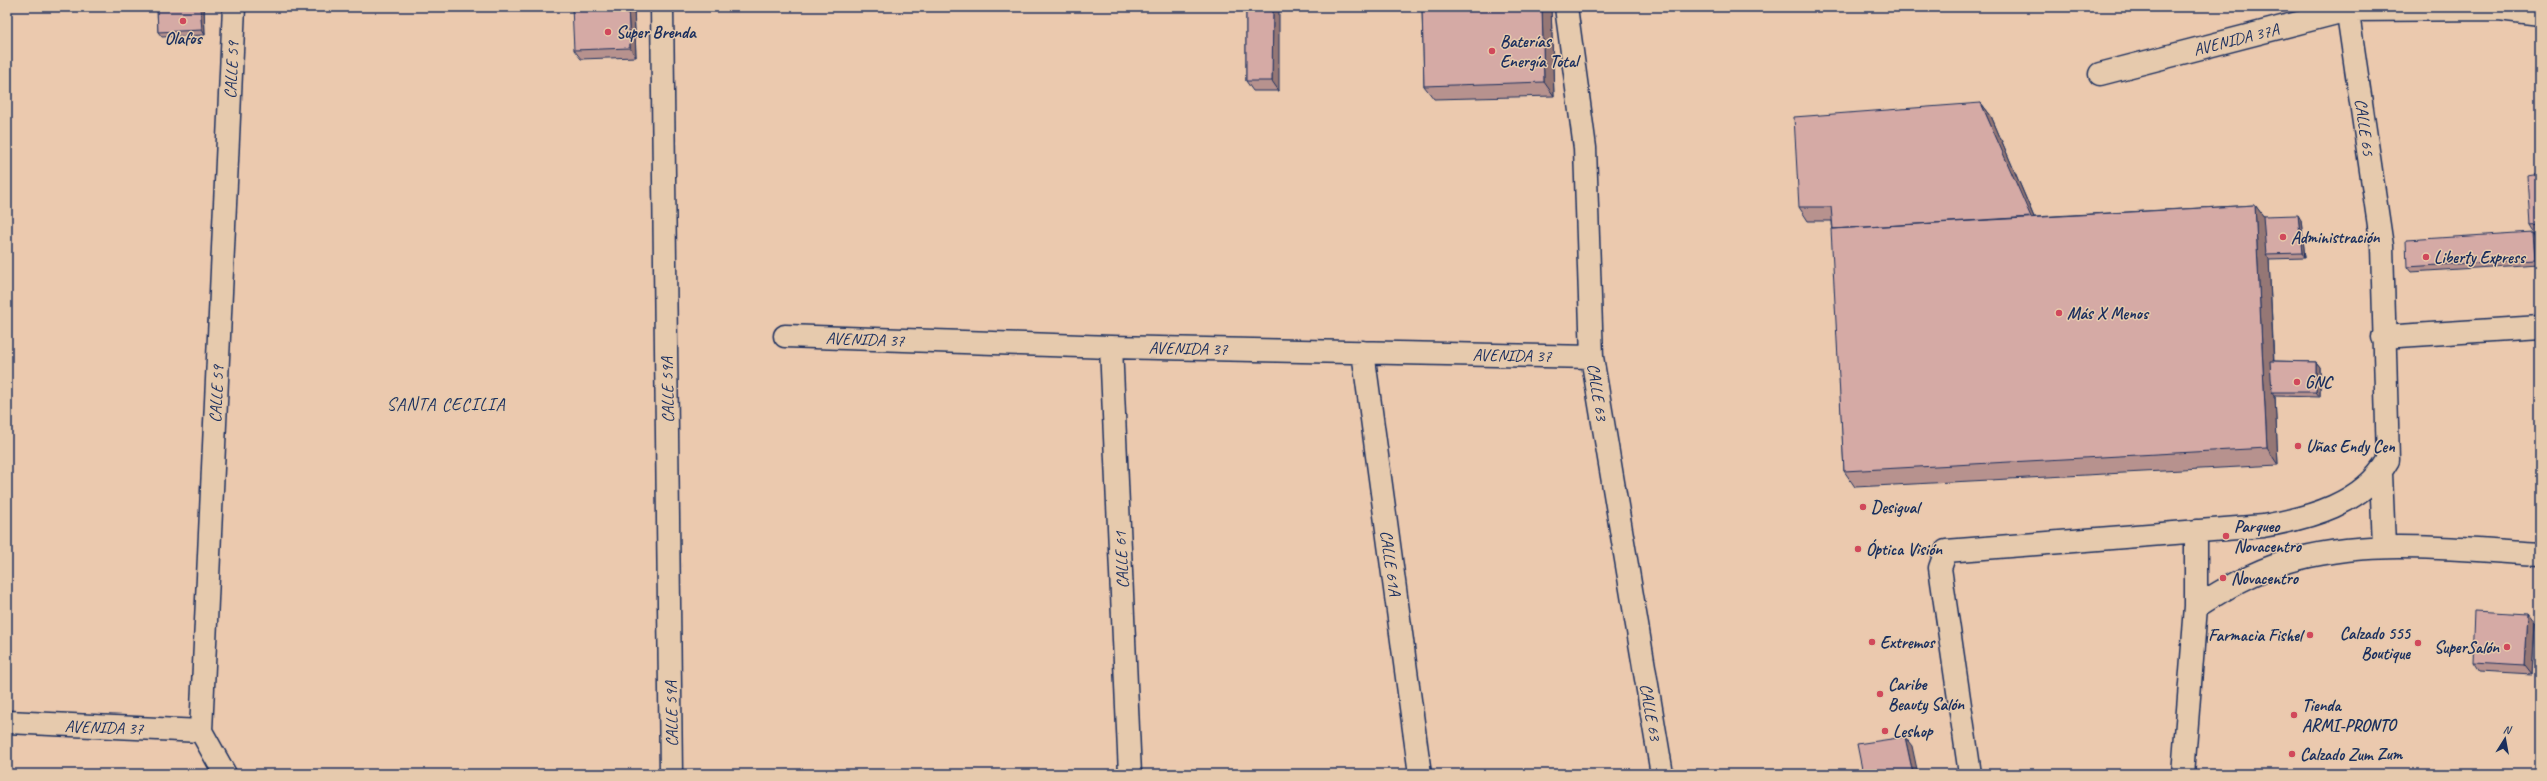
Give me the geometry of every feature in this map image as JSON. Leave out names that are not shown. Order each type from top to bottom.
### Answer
[{"type":"street","name":"CALLE 59","points":[[201,731],[234,7]]},
{"type":"street","name":"CALLE 59A","points":[[662,7],[671,774]]},
{"type":"street","name":"CALLE 63","points":[[1566,7],[1585,148],[1592,357],[1662,774]]},
{"type":"street","name":"AVENIDA 37A","points":[[2100,74],[2348,9],[2499,9],[2540,14]]},
{"type":"street","name":"CALLE 65","points":[[2348,9],[2382,246],[2388,460],[2381,473]]},
{"type":"street","points":[[2384,337],[2540,327]]},
{"type":"street","name":"AVENIDA 37","points":[[785,336],[1111,347],[1592,357]]},
{"type":"street","name":"CALLE 61","points":[[1111,347],[1130,774]]},
{"type":"street","name":"CALLE 61A","points":[[1363,352],[1420,774]]},
{"type":"street","points":[[1970,774],[1940,568],[1946,551],[2263,526],[2302,519],[2325,512],[2353,495],[2381,473]]},
{"type":"street","points":[[2381,473],[2384,546]]},
{"type":"street","points":[[2183,774],[2196,607],[2196,531]]},
{"type":"street","points":[[2196,607],[2242,580],[2285,562],[2324,553],[2384,546],[2540,554]]},
{"type":"street","name":"AVENIDA 37","points":[[7,722],[201,731]]},
{"type":"street","points":[[201,731],[225,774]]},
{"type":"building","name":"Olafos","points":[[157,7],[200,7],[202,30],[158,32]]},
{"type":"building","name":"Super Brenda","points":[[572,7],[628,7],[630,48],[574,50]]},
{"type":"building","points":[[1246,7],[1273,7],[1272,81],[1246,81]]},
{"type":"building","name":"Baterías Energía Total","points":[[1422,7],[1542,7],[1544,82],[1424,86]]},
{"type":"building","points":[[1981,103],[2031,217],[1833,229],[1831,207],[1799,207],[1794,117]]},
{"type":"building","points":[[2540,174],[2540,224],[2530,225],[2527,176]]},
{"type":"building","name":"Más X Menos","points":[[2255,205],[2267,448],[1844,471],[1831,229]]},
{"type":"building","points":[[2298,215],[2302,253],[2266,254],[2263,216]]},
{"type":"building","points":[[2533,232],[2535,259],[2407,267],[2406,240]]},
{"type":"building","name":"GNC","points":[[2270,361],[2316,362],[2316,392],[2272,392]]},
{"type":"building","name":"SuperSalón","points":[[2475,611],[2528,614],[2525,665],[2473,662]]},
{"type":"building","points":[[1905,737],[1913,774],[1863,774],[1857,744]]},
{"type":"place","name":"Olafos","points":[[183,21]]},
{"type":"place","name":"Super Brenda","points":[[608,32]]},
{"type":"place","name":"Baterías Energía Total","points":[[1492,51]]},
{"type":"place","name":"Administración","points":[[2283,237]]},
{"type":"place","name":"Liberty Express","points":[[2426,257]]},
{"type":"place","name":"Más X Menos","points":[[2059,313]]},
{"type":"place","name":"GNC","points":[[2297,382]]},
{"type":"place","name":"Uñas Endy Cen","points":[[2298,446]]},
{"type":"place","name":"Desigual","points":[[1863,507]]},
{"type":"place","name":"Parqueo Novacentro","points":[[2226,536]]},
{"type":"place","name":"Óptica Visión","points":[[1858,549]]},
{"type":"place","name":"Novacentro","points":[[2223,578]]},
{"type":"place","name":"Farmacia Fishel","points":[[2310,635]]},
{"type":"place","name":"Extremos","points":[[1872,642]]},
{"type":"place","name":"Calzado 555 Boutique","points":[[2418,643]]},
{"type":"place","name":"SuperSalón","points":[[2507,647]]},
{"type":"place","name":"Caribe Beauty Salón","points":[[1880,694]]},
{"type":"place","name":"Tienda ARMI-PRONTO","points":[[2294,715]]},
{"type":"place","name":"Leshop","points":[[1885,731]]},
{"type":"place","name":"Calzado Zum Zum","points":[[2292,754]]},
{"type":"district","name":"SANTA CECILIA","points":[[446,404]]}]
